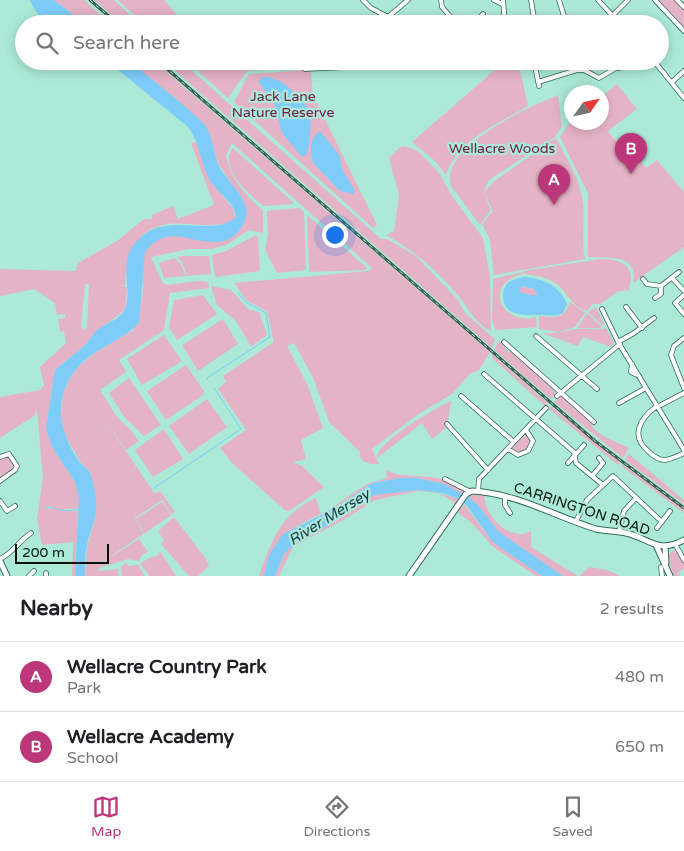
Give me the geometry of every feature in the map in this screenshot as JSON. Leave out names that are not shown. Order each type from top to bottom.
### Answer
[{"type":"main road","name":"CARRINGTON ROAD","points":[[468,493],[478,492],[505,496],[532,503],[596,529],[632,535],[656,546]]},
{"type":"main road","points":[[408,576],[468,493]]},
{"type":"main road","points":[[669,573],[656,546],[675,544],[684,540]]},
{"type":"main road","points":[[665,546],[669,573]]},
{"type":"main road","points":[[0,560],[7,576]]},
{"type":"street","points":[[363,0],[371,8],[384,15]]},
{"type":"street","points":[[390,15],[408,0]]},
{"type":"street","points":[[441,0],[442,7],[449,15]]},
{"type":"street","points":[[494,0],[502,2],[504,15]]},
{"type":"street","points":[[531,0],[534,15]]},
{"type":"street","points":[[559,0],[564,15]]},
{"type":"street","points":[[598,0],[611,15]]},
{"type":"street","points":[[613,15],[628,0]]},
{"type":"street","points":[[655,0],[684,31]]},
{"type":"street","points":[[677,0],[684,7]]},
{"type":"street","points":[[536,70],[539,84],[577,70],[599,78],[615,70]]},
{"type":"street","points":[[662,70],[684,98]]},
{"type":"street","points":[[672,82],[684,70]]},
{"type":"street","points":[[643,280],[646,284],[661,286],[679,272]]},
{"type":"street","points":[[672,278],[684,291]]},
{"type":"street","points":[[655,298],[661,294],[661,286]]},
{"type":"street","points":[[684,295],[675,303],[684,314]]},
{"type":"street","points":[[602,310],[632,364],[631,372],[639,376],[657,407],[684,451],[668,459],[661,460],[642,445],[638,433],[644,416],[657,407],[684,393]]},
{"type":"street","points":[[626,310],[642,328]]},
{"type":"street","points":[[558,394],[619,343],[654,318]]},
{"type":"street","points":[[536,336],[597,389]]},
{"type":"street","points":[[683,339],[674,346],[671,355],[684,388]]},
{"type":"street","points":[[504,342],[558,394],[594,422]]},
{"type":"street","points":[[484,374],[575,455],[576,463],[603,485]]},
{"type":"street","points":[[619,403],[646,388]]},
{"type":"street","points":[[461,396],[514,442]]},
{"type":"street","points":[[478,492],[477,481],[546,408]]},
{"type":"street","points":[[446,424],[488,470]]},
{"type":"street","points":[[508,449],[520,455],[530,449],[533,440],[526,430]]},
{"type":"street","points":[[568,463],[584,445]]},
{"type":"street","points":[[0,457],[9,454],[17,466],[15,470],[0,481]]},
{"type":"street","points":[[592,476],[603,463],[599,458]]},
{"type":"street","points":[[576,521],[587,500],[613,476],[635,499],[662,522]]},
{"type":"street","name":"CARRINGTON ROAD","points":[[445,479],[463,488],[468,493]]},
{"type":"street","points":[[505,496],[505,505],[510,513]]},
{"type":"street","points":[[619,532],[624,511],[635,499]]},
{"type":"street","points":[[0,501],[7,511],[15,506]]},
{"type":"street","points":[[657,528],[670,511]]},
{"type":"street","points":[[0,560],[10,554],[31,533]]},
{"type":"street","points":[[675,544],[684,560]]},
{"type":"street","points":[[661,567],[662,576],[669,573]]},
{"type":"green space","points":[[54,0],[84,0],[101,15],[73,15]]},
{"type":"green space","points":[[94,0],[114,0],[130,15],[112,15]]},
{"type":"green space","points":[[118,0],[164,0],[177,15],[134,15]]},
{"type":"green space","points":[[657,0],[674,0],[684,10],[684,29]]},
{"type":"green space","points":[[141,70],[164,70],[490,352],[479,370],[470,374],[452,394],[420,413],[372,449],[379,464],[369,464],[361,459],[360,452],[329,422],[314,380],[296,346],[293,343],[287,346],[307,384],[323,428],[301,440],[306,459],[293,462],[302,466],[324,487],[289,511],[286,511],[234,465],[220,448],[246,430],[218,389],[226,382],[223,376],[274,342],[267,312],[246,300],[234,283],[369,271],[372,268],[232,143],[226,155],[228,164],[239,186],[263,211],[263,233],[249,230],[226,245],[211,249],[189,249],[151,257],[162,282],[166,285],[198,281],[208,282],[209,288],[170,293],[164,330],[119,360],[126,372],[100,390],[117,417],[139,441],[126,450],[100,413],[155,494],[160,491],[175,512],[171,514],[162,500],[135,518],[143,534],[98,565],[139,539],[148,552],[141,556],[139,561],[128,559],[98,568],[98,571],[118,569],[119,576],[85,576],[87,547],[95,518],[96,503],[89,471],[81,463],[64,434],[60,423],[63,393],[70,378],[80,365],[96,352],[133,330],[142,297],[143,256],[151,242],[160,237],[170,236],[224,241],[240,230],[233,186],[219,165],[204,124]]},
{"type":"green space","points":[[174,70],[191,70],[381,239],[387,239],[416,256],[458,300],[465,313],[495,339],[492,348]]},
{"type":"green space","points":[[197,70],[265,70],[247,71],[228,98]]},
{"type":"green space","name":"Jack Lane Nature Reserve","points":[[306,70],[311,72],[313,95],[377,225],[373,228],[234,102],[249,74]]},
{"type":"green space","points":[[495,70],[520,70],[528,106],[492,126],[469,142],[452,162],[446,175],[435,161],[412,142]]},
{"type":"green space","points":[[617,84],[637,109],[608,131],[623,152],[626,154],[634,153],[646,168],[657,160],[684,192],[684,247],[633,283],[634,273],[626,261],[588,257],[588,193],[560,137],[565,130],[609,130],[609,90]]},
{"type":"green space","name":"Wellacre Woods","points":[[558,95],[562,127],[554,138],[490,179],[485,194],[491,210],[480,225],[451,186],[451,172],[458,157],[489,130]]},
{"type":"green space","points":[[556,138],[573,170],[582,195],[585,259],[494,275],[490,240],[482,224],[493,211],[484,193],[493,182]]},
{"type":"green space","points":[[197,142],[213,184],[232,207],[236,218],[227,223],[218,224],[169,224],[154,228],[145,233],[130,256],[125,285],[119,285],[125,286],[127,289],[126,306],[122,313],[96,331],[84,346],[55,370],[46,428],[58,456],[75,482],[79,498],[79,508],[63,510],[78,511],[75,576],[72,576],[73,542],[42,545],[37,519],[43,478],[37,410],[34,416],[0,438],[0,397],[40,390],[44,385],[40,367],[66,343],[64,331],[60,332],[58,319],[65,318],[65,314],[57,315],[55,303],[35,289],[0,296],[0,269],[76,271],[78,263],[117,241],[144,219],[152,219],[152,215],[173,206],[178,219],[214,205],[191,143]],"holes":[[[85,284],[89,284],[87,328],[84,330],[81,326]],[[49,506],[58,509],[43,508]]]},
{"type":"green space","points":[[405,146],[419,152],[440,174],[452,196],[483,238],[490,277],[491,331],[477,321],[460,298],[435,271],[407,248],[386,235],[394,231],[399,195],[389,158],[400,147]]},
{"type":"green space","points":[[233,148],[293,204],[264,206],[251,195],[232,172],[229,156]]},
{"type":"green space","points":[[299,208],[304,212],[306,270],[277,273],[265,250],[268,235],[267,211]]},
{"type":"green space","points":[[307,215],[367,268],[366,270],[309,272]]},
{"type":"green space","points":[[256,235],[258,237],[260,271],[215,277],[212,255],[226,251]]},
{"type":"green space","points":[[209,256],[211,274],[187,276],[182,262],[177,257]]},
{"type":"green space","points":[[174,258],[181,264],[186,276],[164,278],[159,263]]},
{"type":"green space","points":[[601,259],[616,260],[628,267],[631,277],[629,290],[617,292],[600,304],[593,304],[587,311],[574,304],[562,289],[551,280],[524,274],[524,271]]},
{"type":"green space","points":[[523,272],[523,274],[510,279],[502,287],[501,303],[506,311],[514,316],[524,318],[536,317],[537,327],[495,330],[492,319],[493,279]]},
{"type":"green space","points":[[211,286],[231,290],[248,309],[259,312],[267,335],[251,347],[236,321],[217,305]]},
{"type":"green space","points":[[521,286],[534,289],[539,295],[519,292]]},
{"type":"green space","points":[[203,295],[217,314],[177,340],[169,327],[174,300]]},
{"type":"green space","points":[[570,302],[585,313],[575,327],[559,332],[539,329],[539,316],[554,317],[562,315]]},
{"type":"green space","points":[[596,307],[605,326],[588,312]]},
{"type":"green space","points":[[587,313],[602,327],[601,328],[577,328]]},
{"type":"green space","points":[[223,319],[238,344],[198,371],[182,345]]},
{"type":"green space","points":[[606,328],[614,343],[611,347],[583,337],[578,346],[544,334],[578,329]]},
{"type":"green space","points":[[164,335],[182,361],[142,385],[127,359]]},
{"type":"green space","points":[[499,341],[506,346],[505,349],[512,352],[553,389],[556,394],[551,399],[494,350]]},
{"type":"green space","points":[[492,354],[548,403],[545,406],[492,358]]},
{"type":"green space","points":[[186,365],[204,391],[203,395],[166,420],[147,391]]},
{"type":"green space","points":[[129,378],[161,425],[144,436],[125,418],[109,393]]},
{"type":"green space","points":[[561,395],[594,424],[592,427],[603,436],[629,448],[623,458],[554,402]]},
{"type":"green space","points":[[207,399],[227,427],[189,454],[169,426]]},
{"type":"green space","points":[[451,401],[447,427],[432,439],[422,423],[377,458],[386,443],[396,434],[433,410]]},
{"type":"green space","points":[[551,406],[620,462],[618,465],[549,409]]},
{"type":"green space","points":[[164,429],[183,459],[153,477],[135,450]]},
{"type":"green space","points":[[527,433],[531,444],[526,451],[519,453],[510,449]]},
{"type":"green space","points":[[629,454],[684,500],[684,504],[625,460]]},
{"type":"green space","points":[[7,455],[15,467],[0,479],[0,458]]},
{"type":"green space","points":[[622,464],[682,508],[684,513],[621,466]]},
{"type":"green space","points":[[386,470],[404,475],[446,480],[464,492],[463,495],[444,484],[417,478],[401,478],[372,483],[349,500],[327,511],[367,484],[387,478]]},
{"type":"green space","points":[[428,490],[459,499],[454,506],[453,501],[438,493],[419,491],[375,500],[345,519],[293,547],[279,576],[275,576],[284,554],[290,546],[327,526],[374,495],[393,491]]},
{"type":"green space","points":[[471,494],[485,495],[487,508],[495,521],[514,533],[523,534],[531,531],[531,547],[578,576],[563,576],[507,539],[468,497]]},
{"type":"green space","points":[[316,498],[321,514],[297,526],[269,555],[264,576],[259,576],[273,540],[286,520],[294,512]]},
{"type":"green space","points":[[162,502],[171,515],[144,534],[136,519]]},
{"type":"green space","points":[[464,504],[492,541],[542,576],[536,576],[492,546],[473,524],[457,512]]},
{"type":"green space","points":[[174,517],[206,559],[209,566],[198,576],[189,576],[161,544],[164,541],[158,531]]},
{"type":"green space","points":[[674,550],[684,562],[684,568],[678,573],[680,576],[674,576],[670,565],[669,554]]},
{"type":"green space","points":[[160,551],[176,576],[150,576],[140,564],[149,558],[157,556]]},
{"type":"green space","points":[[127,563],[128,566],[138,565],[145,576],[122,576],[121,566]]},
{"type":"green space","points":[[590,567],[607,570],[620,576],[579,576]]},
{"type":"water","points":[[30,0],[54,0],[73,15],[39,15]]},
{"type":"water","points":[[118,70],[141,70],[203,123],[209,132],[219,166],[240,196],[246,211],[241,228],[227,240],[216,242],[174,236],[154,242],[145,252],[139,323],[125,335],[80,365],[65,389],[61,401],[63,426],[72,451],[80,463],[88,470],[93,481],[96,507],[95,518],[86,549],[85,576],[75,576],[79,498],[75,482],[52,447],[46,428],[55,370],[84,346],[96,331],[124,311],[128,293],[126,274],[129,253],[135,243],[145,234],[156,228],[168,226],[217,225],[227,223],[236,217],[233,208],[209,178],[196,141],[188,127]]},
{"type":"water","points":[[264,77],[278,80],[284,84],[302,100],[311,112],[309,146],[306,155],[302,157],[282,133],[275,105],[258,81]]},
{"type":"water","points":[[320,131],[340,156],[342,169],[354,189],[354,194],[340,191],[313,163],[311,145],[314,137]]},
{"type":"water","points":[[524,277],[544,281],[560,292],[567,304],[563,313],[555,315],[526,315],[508,310],[503,298],[504,289],[509,282]],"holes":[[[522,286],[534,289],[538,295],[519,292]]]},
{"type":"water","name":"River Mersey","points":[[401,478],[417,478],[444,484],[468,497],[478,505],[499,532],[563,576],[542,576],[501,548],[492,541],[467,506],[459,499],[442,493],[418,490],[374,495],[327,526],[299,540],[284,554],[275,576],[264,576],[269,555],[283,534],[333,509],[372,483]]},
{"type":"waterway","points":[[208,380],[207,378],[270,337],[266,313],[246,302],[238,293]]},
{"type":"waterway","points":[[154,488],[241,429],[214,388]]},
{"type":"waterway","points":[[44,508],[49,507],[65,511],[80,509]]},
{"type":"railway","points":[[90,0],[108,15]]},
{"type":"railway","points":[[168,70],[595,441],[684,508]]},
{"type":"place","name":"Wellacre Academy","points":[[631,174]]},
{"type":"place","name":"Wellacre Country Park","points":[[554,205]]}]
